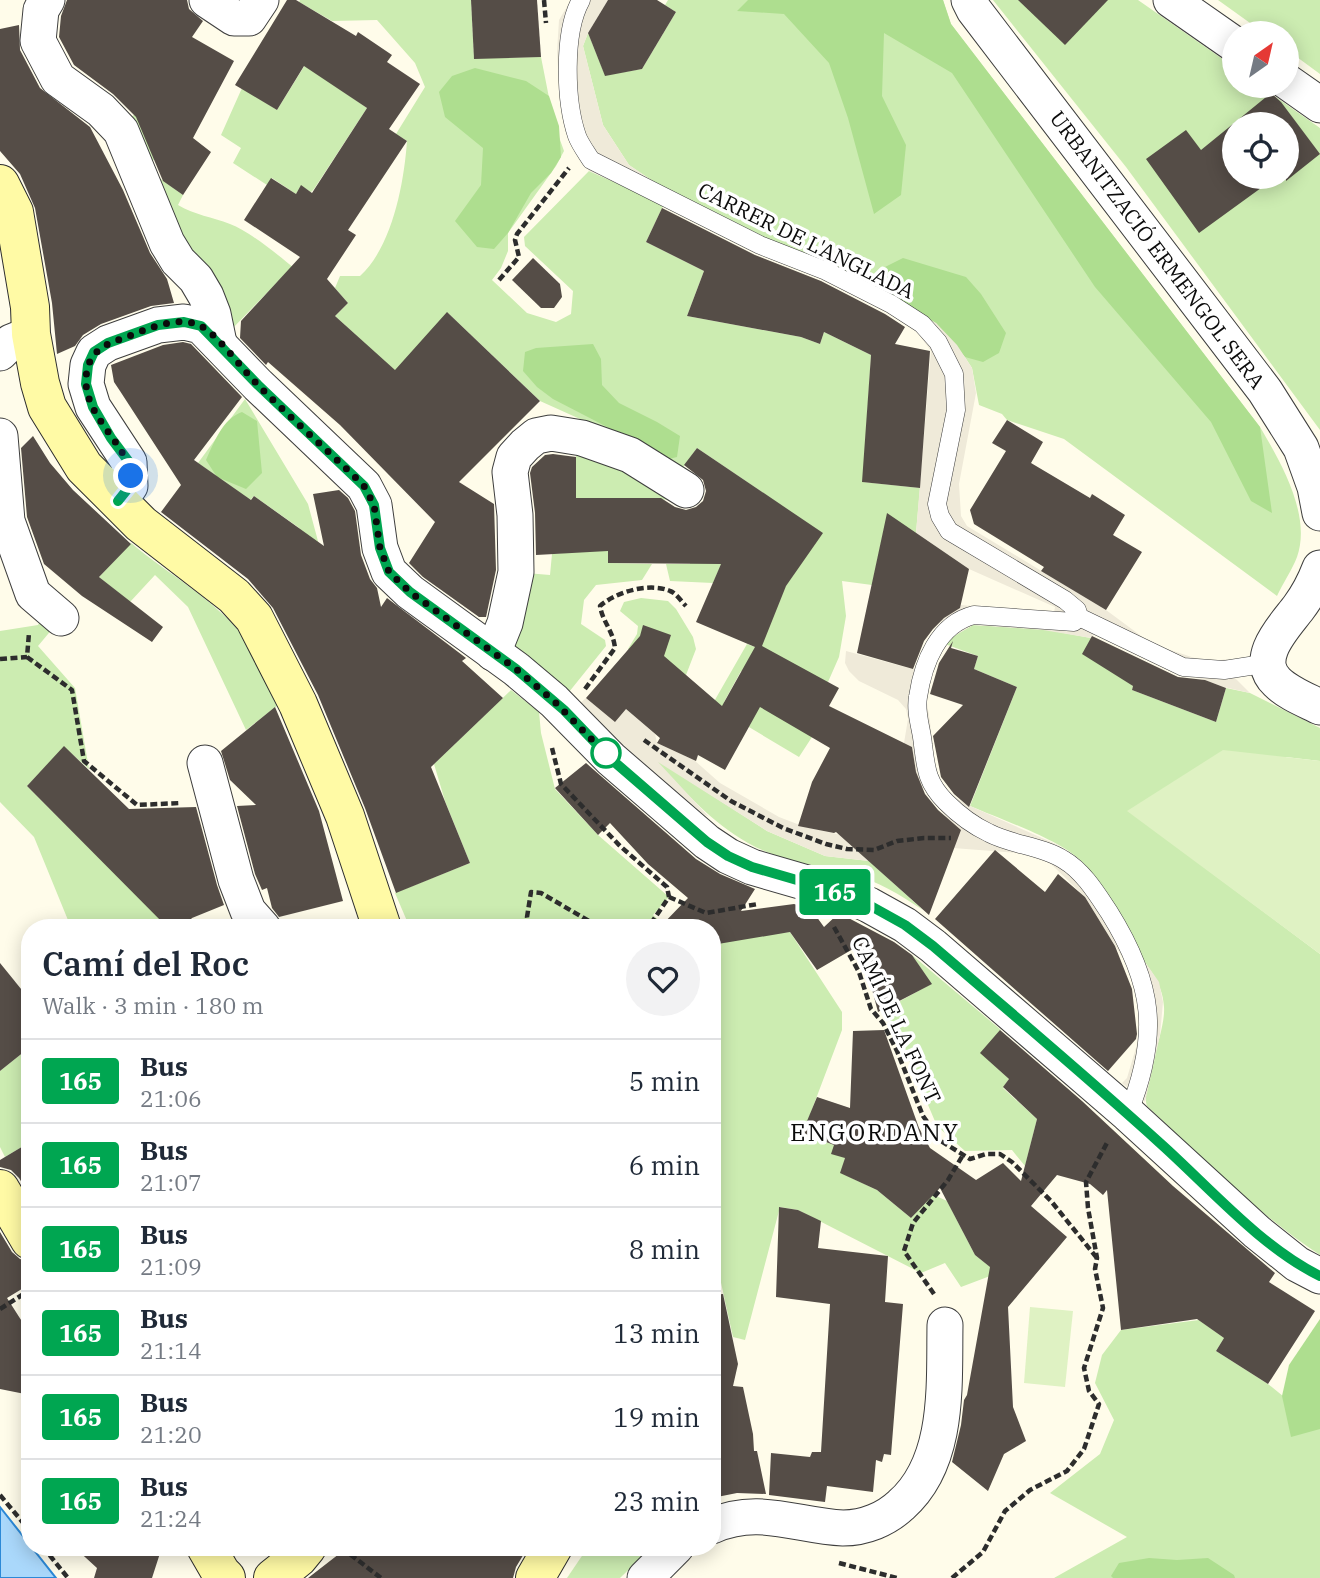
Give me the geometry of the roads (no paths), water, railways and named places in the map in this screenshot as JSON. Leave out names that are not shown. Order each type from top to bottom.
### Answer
[{"type":"main road","points":[[0,184],[14,212],[30,307],[16,343],[47,407],[84,467],[141,524],[234,596],[254,618],[298,704],[345,816],[377,919]]},
{"type":"main road","points":[[0,1189],[21,1225]]},
{"type":"main road","points":[[211,1556],[226,1578]]},
{"type":"main road","points":[[272,1578],[300,1556]]},
{"type":"main road","points":[[535,1578],[548,1556]]},
{"type":"street","points":[[47,0],[41,10],[38,41],[58,79],[101,110],[121,131],[167,243],[206,296],[219,343]]},
{"type":"street","points":[[207,0],[234,19],[249,18],[261,0]]},
{"type":"street","name":"URBANITZACIÓ ERMENGOL SERA","points":[[969,0],[1265,391],[1301,448],[1315,487],[1320,513]]},
{"type":"street","points":[[1171,0],[1222,36]]},
{"type":"street","points":[[1299,90],[1320,104]]},
{"type":"street","points":[[118,501],[130,486],[129,462],[93,407],[86,384],[88,365],[94,352],[108,343],[158,325],[184,322],[201,326],[258,385],[364,486],[374,505],[380,548],[389,572],[410,592],[493,653],[566,699],[611,759],[707,842],[752,867],[845,894],[905,925],[933,946],[1128,1114],[1257,1232],[1297,1264],[1320,1276]]},
{"type":"street","points":[[493,653],[505,623],[516,572],[515,515],[510,472],[514,457],[525,445],[536,436],[551,433],[582,438],[630,455],[686,490]]},
{"type":"street","points":[[0,436],[8,521],[33,594],[61,618]]},
{"type":"street","points":[[1320,568],[1310,605],[1271,651],[1270,673],[1278,684],[1320,707]]},
{"type":"street","points":[[205,763],[236,880],[248,911],[255,919]]},
{"type":"street","points":[[721,1522],[748,1515],[845,1528],[870,1524],[889,1516],[914,1494],[928,1471],[938,1440],[944,1388],[944,1325]]},
{"type":"street","points":[[645,1578],[667,1556]]},
{"type":"lane","name":"CARRER DE L'ANGLADA","points":[[581,0],[570,32],[570,102],[577,138],[591,160],[760,245],[826,271],[891,304],[922,324],[938,342],[954,374],[956,410],[937,504],[940,516],[949,531],[1065,600],[1077,610],[1079,617],[1183,667],[1224,670],[1271,651]]},
{"type":"lane","points":[[1079,617],[1074,622],[1066,622],[974,615],[949,627],[937,640],[917,699],[923,763],[944,800],[989,834],[1065,860],[1093,887],[1134,958],[1147,1000],[1149,1041],[1140,1082],[1128,1114]]},
{"type":"water","points":[[0,1507],[21,1534],[21,1556],[39,1556],[56,1578],[0,1578]]},
{"type":"district","name":"ENGORDANY","points":[[875,1133]]}]
